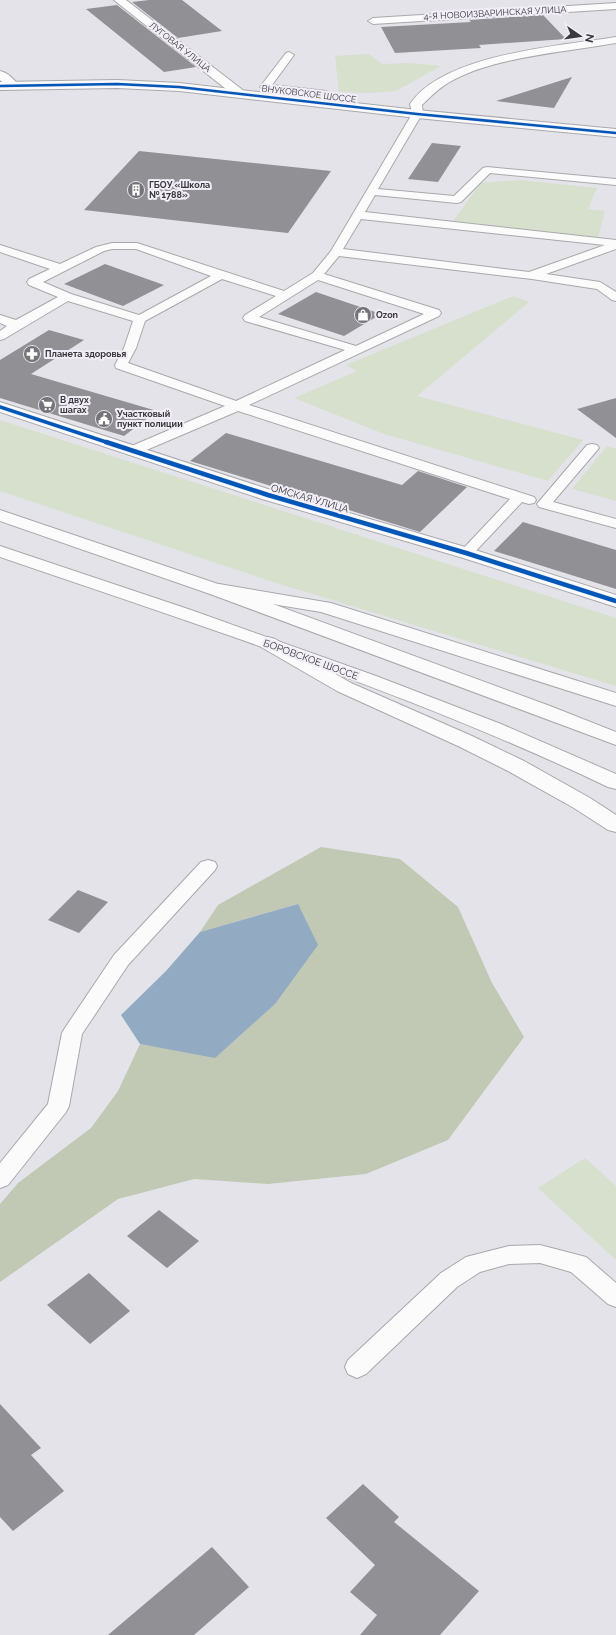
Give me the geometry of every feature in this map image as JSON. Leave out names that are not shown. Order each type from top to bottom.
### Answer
[{"type":"street","name":"ЛУГОВАЯ УЛИЦА","points":[[119,0],[240,94]]},
{"type":"street","name":"4-Я НОВОИЗВАРИНСКАЯ УЛИЦА","points":[[373,21],[616,6]]},
{"type":"street","points":[[417,114],[416,104],[420,98],[446,79],[481,64],[512,57],[616,40]]},
{"type":"street","points":[[0,74],[14,86]]},
{"type":"street","name":"ВНУКОВСКОЕ ШОССЕ","points":[[0,86],[135,85],[240,94],[417,114],[616,133]]},
{"type":"street","name":"ОМСКАЯ УЛИЦА","points":[[0,407],[268,495],[466,553],[616,602]]},
{"type":"street","points":[[0,514],[217,590],[543,710],[616,739]]},
{"type":"street","name":"БОРОВСКОЕ ШОССЕ","points":[[0,551],[268,643],[429,702],[561,756],[616,782]]},
{"type":"street","points":[[217,590],[324,607],[616,700]]},
{"type":"street","points":[[268,643],[344,687],[465,740],[516,766],[582,803],[616,825]]},
{"type":"lane","points":[[289,55],[265,87],[325,94],[320,103]]},
{"type":"lane","points":[[356,350],[249,318],[317,276],[336,252],[417,114]]},
{"type":"lane","points":[[372,192],[457,200],[487,170],[616,182]]},
{"type":"lane","points":[[358,215],[616,244]]},
{"type":"lane","points":[[530,276],[616,244]]},
{"type":"lane","points":[[140,319],[68,297],[33,282],[100,249],[112,246],[136,246],[285,295]]},
{"type":"lane","points":[[2,251],[62,268]]},
{"type":"lane","points":[[336,252],[573,281],[600,286],[616,296]]},
{"type":"lane","points":[[573,281],[576,259]]},
{"type":"lane","points":[[221,275],[140,319],[130,348],[121,365],[237,406],[520,497],[616,524]]},
{"type":"lane","points":[[132,451],[237,406],[435,313],[317,276]]},
{"type":"lane","points":[[0,336],[68,297]]},
{"type":"lane","points":[[0,319],[17,325]]},
{"type":"lane","points":[[544,504],[592,448]]},
{"type":"lane","points":[[466,553],[520,497]]},
{"type":"lane","points":[[0,1179],[58,1106],[72,1032],[122,960],[208,866]]},
{"type":"lane","points":[[356,1368],[449,1280],[474,1264],[509,1255],[540,1254],[578,1264],[616,1297]]},
{"type":"green space","points":[[369,54],[382,64],[409,63],[441,66],[396,91],[370,93],[339,92],[335,56]]},
{"type":"green space","points":[[520,180],[597,188],[588,209],[605,211],[598,238],[453,221],[481,183]]},
{"type":"green space","points":[[513,296],[529,302],[417,396],[583,440],[548,481],[384,434],[294,398],[357,371],[346,365]]},
{"type":"green space","points":[[0,420],[616,618],[616,686],[276,583],[0,491]]},
{"type":"green space","points":[[607,446],[616,449],[616,501],[572,489]]},
{"type":"green space","points":[[321,847],[400,859],[458,907],[492,983],[524,1037],[448,1140],[366,1174],[268,1184],[194,1179],[118,1199],[0,1282],[0,1204],[18,1183],[91,1128],[118,1091],[140,1044],[215,1057],[298,904],[200,932],[218,905]]},
{"type":"green space","points":[[585,1158],[616,1186],[616,1260],[538,1188]]},
{"type":"water","points":[[298,904],[318,945],[275,1004],[215,1058],[140,1044],[121,1015],[166,971],[200,932]]},
{"type":"building","points":[[149,0],[182,0],[222,31],[178,38],[132,2]]},
{"type":"building","points":[[117,5],[196,67],[164,72],[86,9]]},
{"type":"building","points":[[543,15],[566,39],[479,45],[481,48],[395,53],[381,27],[471,22],[469,20]]},
{"type":"building","points":[[572,77],[554,108],[496,101]]},
{"type":"building","points":[[432,143],[461,146],[438,182],[408,179]]},
{"type":"building","name":"ГБОУ «Школа № 1788»","points":[[139,151],[331,171],[288,233],[84,210]]},
{"type":"building","points":[[105,264],[164,285],[123,306],[64,284]]},
{"type":"building","points":[[316,292],[381,314],[344,336],[278,314]]},
{"type":"building","points":[[49,330],[84,340],[31,374],[157,411],[124,436],[0,398],[0,360]]},
{"type":"building","points":[[616,398],[616,438],[577,409]]},
{"type":"building","points":[[226,433],[402,485],[418,471],[467,487],[420,532],[190,461]]},
{"type":"building","points":[[523,522],[616,550],[616,589],[494,551]]},
{"type":"building","points":[[78,890],[108,902],[79,933],[48,920]]},
{"type":"building","points":[[159,1210],[199,1241],[167,1268],[127,1236]]},
{"type":"building","points":[[89,1273],[130,1311],[90,1344],[47,1305]]},
{"type":"building","points":[[0,1404],[41,1448],[31,1455],[64,1491],[13,1531],[0,1517]]},
{"type":"building","points":[[363,1484],[399,1517],[394,1522],[479,1591],[440,1635],[360,1635],[377,1615],[350,1592],[375,1565],[326,1518]]},
{"type":"building","points":[[212,1547],[249,1587],[194,1635],[108,1635]]},
{"type":"cycle path","points":[[0,86],[117,84],[179,87],[417,114],[616,133]]},
{"type":"cycle path","points":[[0,407],[268,495],[466,553],[616,601]]},
{"type":"place","name":"ГБОУ «Школа № 1788»","points":[[136,190]]},
{"type":"place","name":"Ozon","points":[[363,315]]},
{"type":"place","name":"Планета здоровья","points":[[32,354]]},
{"type":"place","name":"В двух шагах","points":[[47,405]]},
{"type":"place","name":"Участковый пункт полиции","points":[[104,419]]}]
